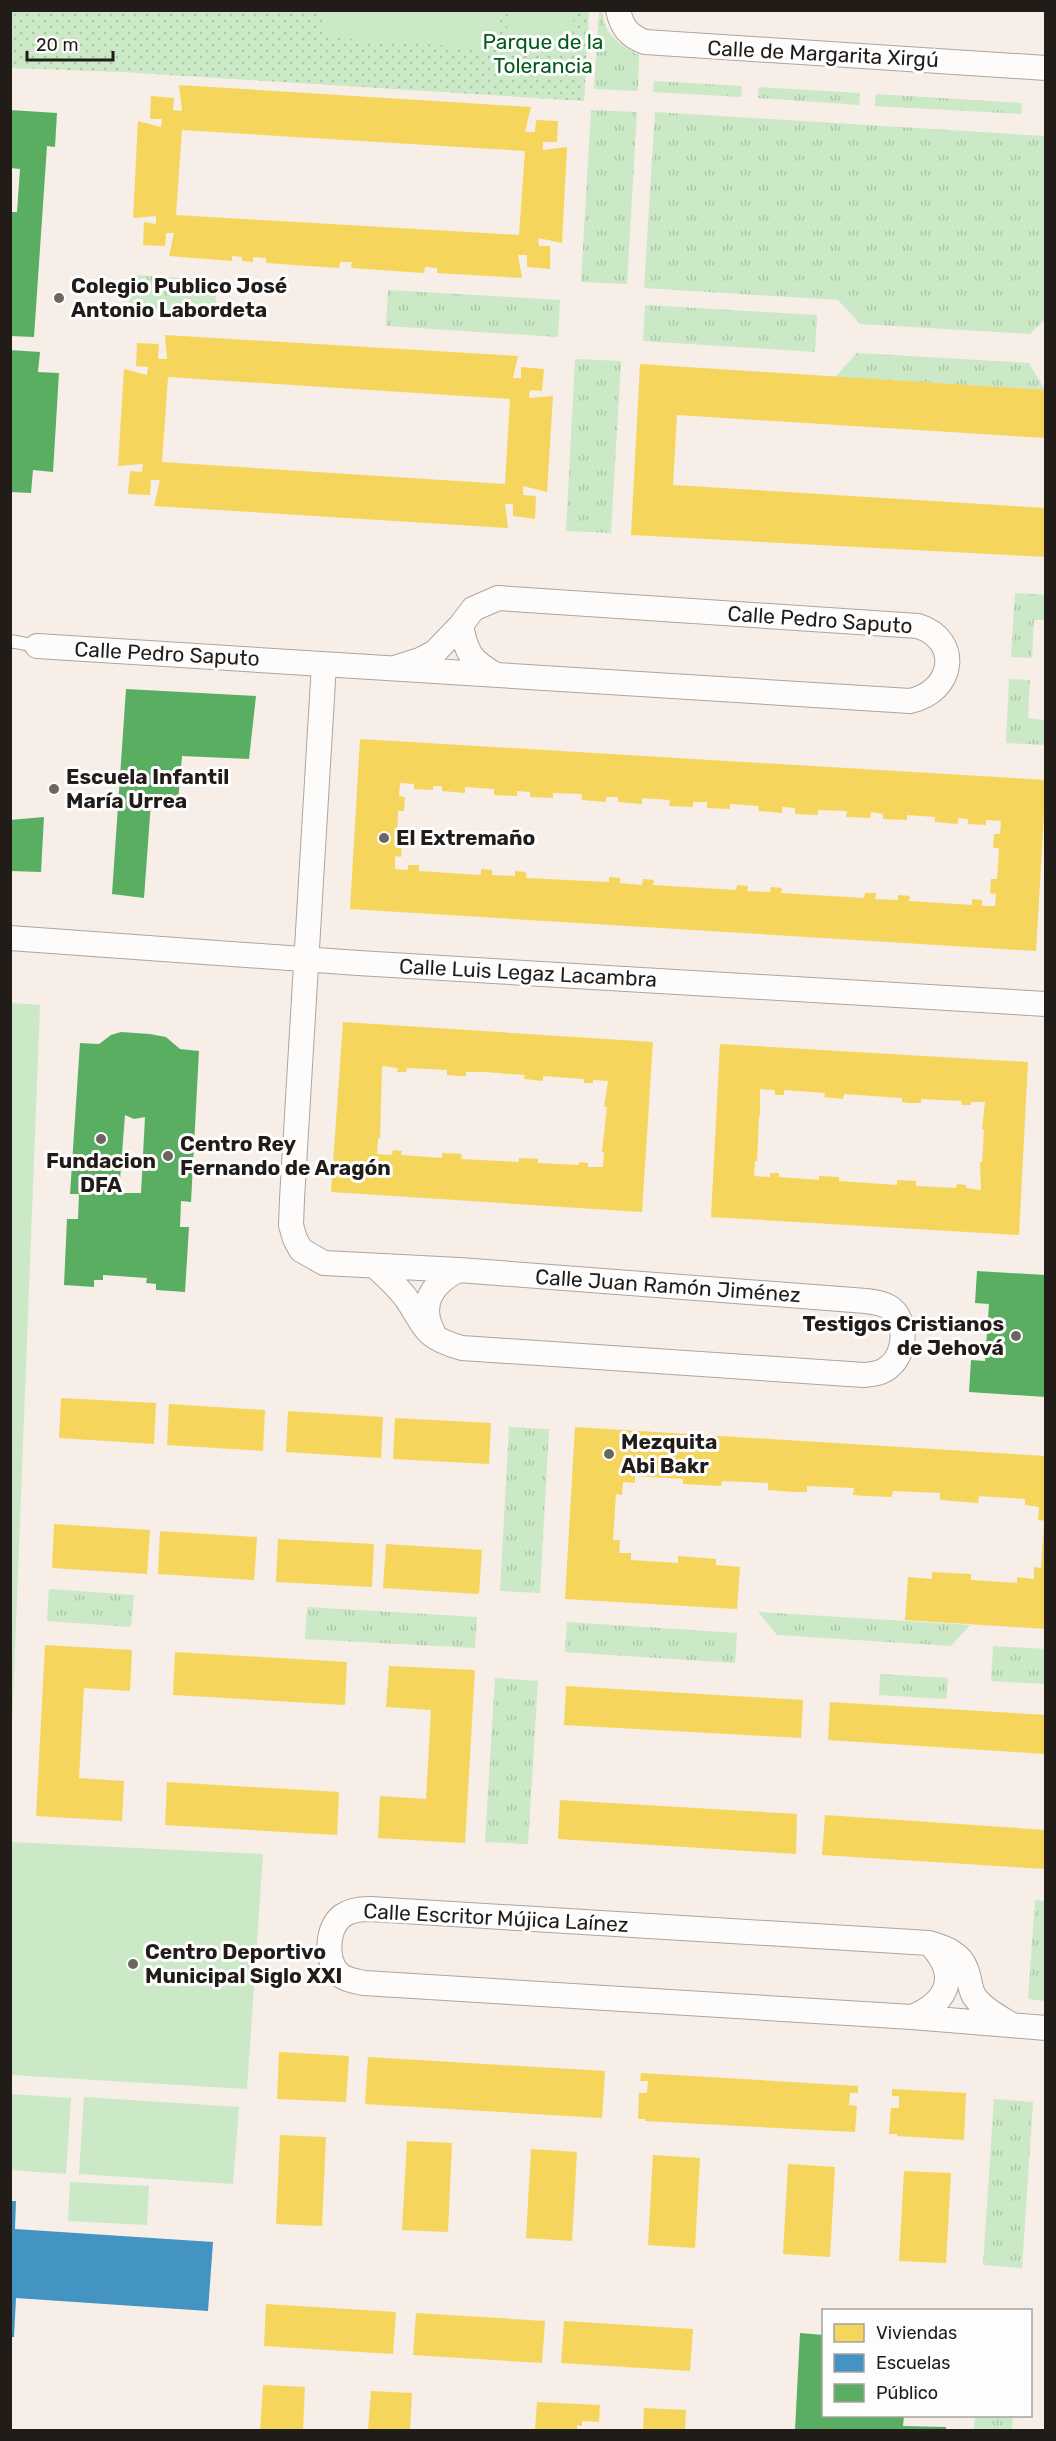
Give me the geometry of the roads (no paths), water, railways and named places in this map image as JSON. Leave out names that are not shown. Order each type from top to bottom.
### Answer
[{"type":"street","name":"Calle de Margarita Xirgú","points":[[618,10],[621,23],[627,33],[645,42],[1046,68]]},
{"type":"street","name":"Calle Pedro Saputo","points":[[37,646],[395,668],[498,677],[910,701],[931,694],[940,685],[945,676],[947,662],[946,650],[941,639],[930,630],[918,626],[498,598],[473,609],[435,652],[420,660],[395,668]]},
{"type":"street","points":[[461,625],[469,655],[479,666],[498,677]]},
{"type":"street","points":[[306,959],[324,664]]},
{"type":"street","name":"Calle Luis Legaz Lacambra","points":[[10,938],[306,959],[1046,1004]]},
{"type":"street","name":"Calle Juan Ramón Jiménez","points":[[306,959],[291,1225],[301,1250],[311,1257],[324,1263],[376,1268],[459,1270],[879,1303],[891,1308],[899,1317],[903,1329],[902,1344],[898,1358],[890,1367],[879,1373],[864,1375],[462,1348],[445,1344],[425,1330],[392,1281],[376,1268]]},
{"type":"street","points":[[436,1338],[427,1314],[428,1299],[440,1280],[459,1270]]},
{"type":"street","name":"Calle Escritor Mújica Laínez","points":[[370,1909],[929,1943],[945,1947],[958,1956],[966,1967],[975,1997],[991,2012],[1012,2025],[364,1983],[350,1980],[337,1972],[331,1959],[329,1942],[342,1916],[355,1910],[370,1909]]},
{"type":"street","points":[[912,2017],[927,2010],[940,1999],[946,1989],[948,1977],[945,1965],[929,1943]]},
{"type":"street","points":[[1012,2025],[1046,2028]]},
{"type":"lane","name":"Calle Pedro Saputo","points":[[10,641],[37,646]]},
{"type":"place","name":"Colegio Publico José Antonio Labordeta","points":[[59,298]]},
{"type":"place","name":"Escuela Infantil María Urrea","points":[[54,789]]},
{"type":"place","name":"El Extremaño","points":[[384,838]]},
{"type":"place","name":"Fundacion DFA","points":[[101,1139]]},
{"type":"place","name":"Centro Rey Fernando de Aragón","points":[[168,1156]]},
{"type":"place","name":"Testigos Cristianos de Jehová","points":[[1016,1336]]},
{"type":"place","name":"Mezquita Abi Bakr","points":[[609,1454]]},
{"type":"place","name":"Centro Deportivo Municipal Siglo XXI","points":[[133,1964]]},
{"type":"park label","name":"Parque de la Tolerancia","points":[[543,54]]}]
